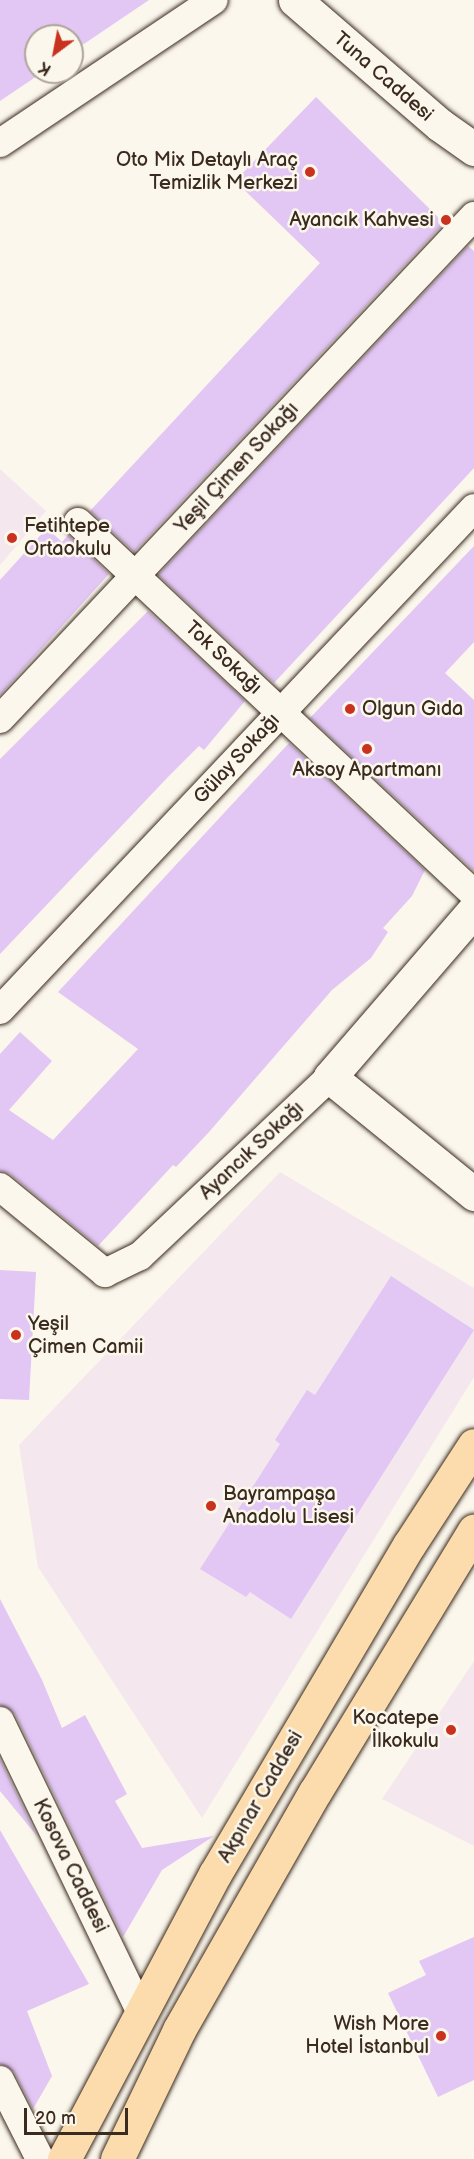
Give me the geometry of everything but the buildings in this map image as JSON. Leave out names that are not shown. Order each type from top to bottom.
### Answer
[{"type":"main road","name":"Tuna Caddesi","points":[[295,0],[440,125],[474,149]]},
{"type":"main road","name":"Ayancık Sokağı","points":[[330,1077],[474,910]]},
{"type":"main road","points":[[330,1077],[474,1194]]},
{"type":"main road","name":"Akpınar Caddesi","points":[[64,2159],[140,2010],[266,1788],[470,1451]]},
{"type":"main road","points":[[117,2159],[179,2030],[332,1763],[474,1530]]},
{"type":"street","points":[[0,143],[214,0]]},
{"type":"street","name":"Yeşil Çimen Sokağı","points":[[0,719],[474,216]]},
{"type":"street","name":"Gülay Sokağı","points":[[0,1010],[474,508]]},
{"type":"street","name":"Tok Sokağı","points":[[78,522],[474,894]]},
{"type":"street","name":"Ayancık Sokağı","points":[[0,1187],[105,1273],[140,1256],[330,1077]]},
{"type":"street","name":"Kosova Caddesi","points":[[0,1721],[140,2010]]},
{"type":"street","points":[[0,2080],[40,2159]]},
{"type":"shaded area","name":"Fetihtepe Ortaokulu","points":[[0,469],[46,511],[0,565]]},
{"type":"shaded area","name":"Bayrampaşa Anadolu Lisesi","points":[[280,1172],[474,1288],[474,1377],[202,1818],[38,1567],[19,1445]]},
{"type":"shaded area","name":"Kocatepe İlkokulu","points":[[474,1661],[474,1846],[382,1799]]},
{"type":"place","name":"Oto Mix Detaylı Araç Temizlik Merkezi","points":[[310,172]]},
{"type":"place","name":"Ayancık Kahvesi","points":[[446,220]]},
{"type":"place","name":"Fetihtepe Ortaokulu","points":[[12,538]]},
{"type":"place","name":"Olgun Gıda","points":[[350,709]]},
{"type":"place","name":"Aksoy Apartmanı","points":[[367,749]]},
{"type":"place","name":"Yeşil Çimen Camii","points":[[16,1335]]},
{"type":"place","name":"Bayrampaşa Anadolu Lisesi","points":[[211,1506]]},
{"type":"place","name":"Kocatepe İlkokulu","points":[[451,1730]]},
{"type":"place","name":"Wish More Hotel İstanbul","points":[[441,2036]]}]
